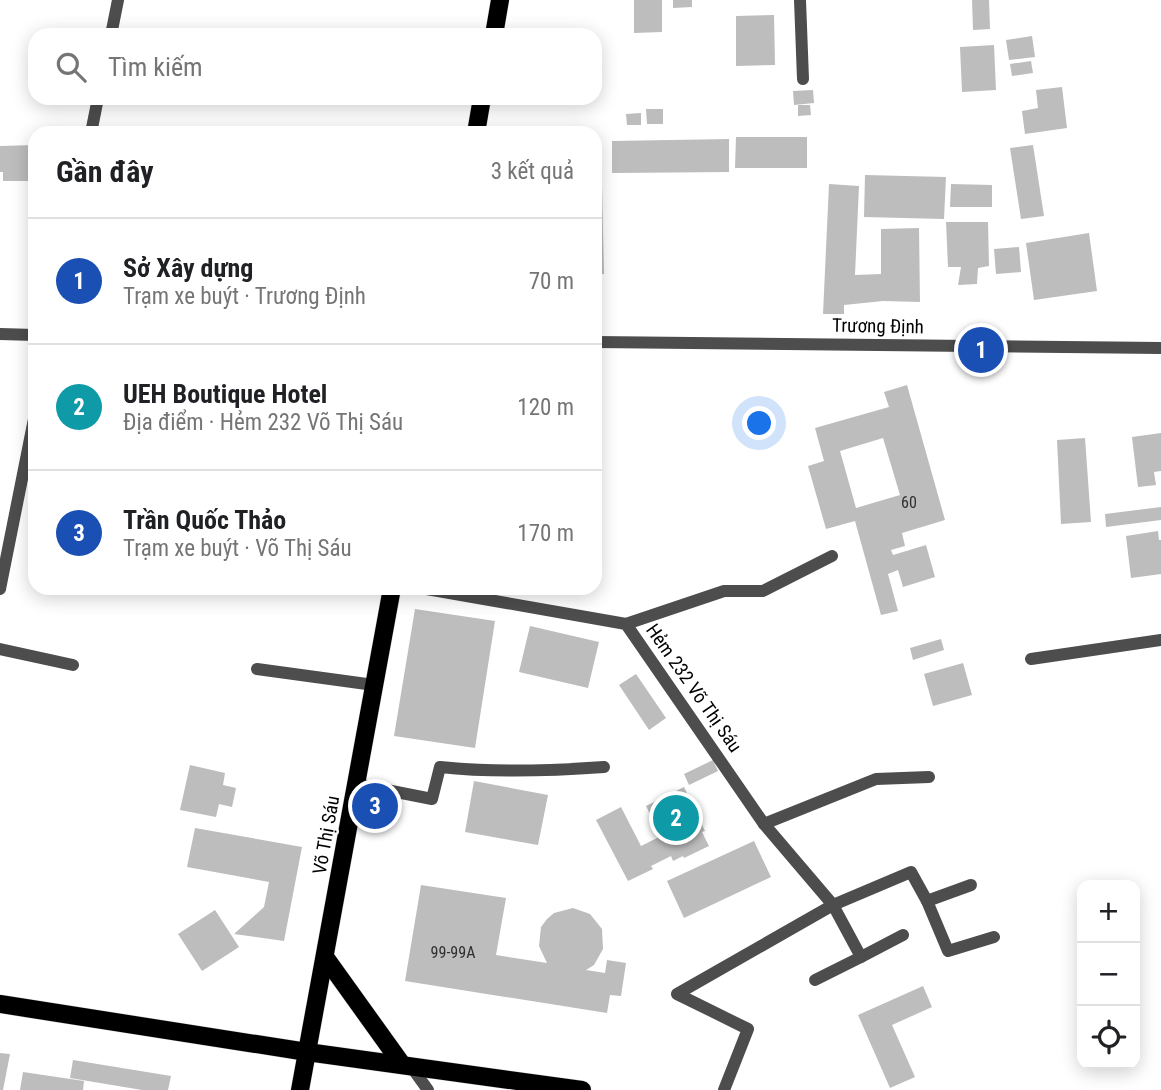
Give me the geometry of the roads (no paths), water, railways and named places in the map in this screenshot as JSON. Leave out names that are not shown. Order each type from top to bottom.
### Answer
[{"type":"main road","points":[[495,28],[500,0]]},
{"type":"main road","points":[[477,126],[481,105]]},
{"type":"main road","name":"Võ Thị Sáu","points":[[300,1090],[392,595]]},
{"type":"main road","points":[[325,957],[405,1064]]},
{"type":"main road","points":[[0,1003],[307,1052],[583,1090]]},
{"type":"street","points":[[112,28],[118,0]]},
{"type":"street","points":[[800,0],[803,79]]},
{"type":"street","points":[[92,126],[97,105]]},
{"type":"street","points":[[0,334],[28,335]]},
{"type":"street","name":"Trương Định","points":[[602,342],[1161,348]]},
{"type":"street","points":[[0,589],[28,449]]},
{"type":"street","points":[[626,624],[724,591],[763,591],[832,556]]},
{"type":"street","name":"Hẻm 232 Võ Thị Sáu","points":[[461,595],[626,624],[764,824],[833,905],[861,957]]},
{"type":"street","points":[[1031,659],[1161,640]]},
{"type":"street","points":[[0,649],[73,665]]},
{"type":"street","points":[[257,669],[374,685]]},
{"type":"street","points":[[356,784],[432,799],[440,767],[485,772],[604,767]]},
{"type":"street","points":[[764,824],[876,779],[929,777]]},
{"type":"street","points":[[724,1090],[748,1029],[677,994],[833,905],[911,872],[927,901],[948,951],[994,937]]},
{"type":"street","points":[[927,901],[971,885]]},
{"type":"street","points":[[815,980],[902,934]]},
{"type":"street","points":[[405,1064],[428,1090]]},
{"type":"place","name":"Sở Xây dựng","points":[[981,350]]},
{"type":"place","name":"Trần Quốc Thảo","points":[[375,806]]},
{"type":"place","name":"UEH Boutique Hotel","points":[[676,818]]}]
